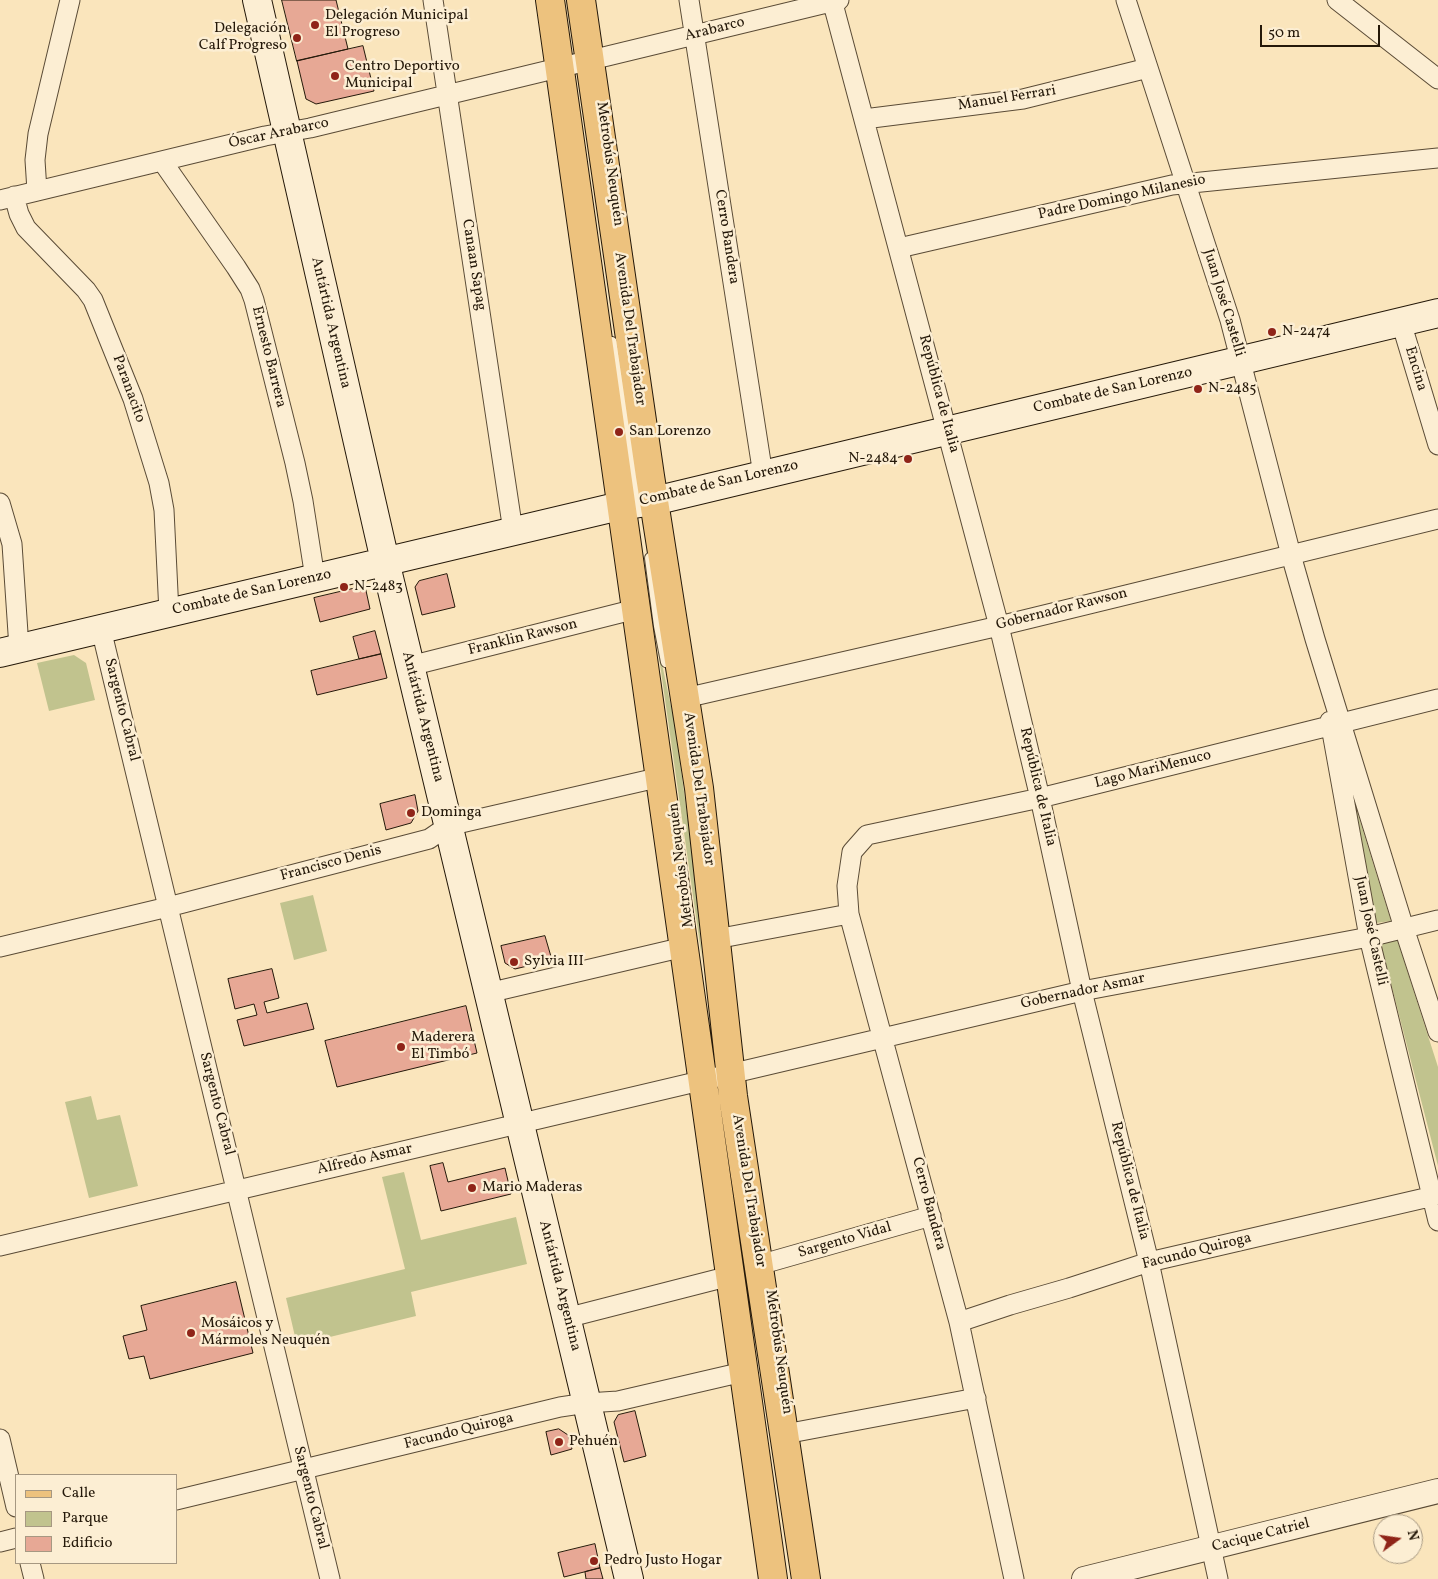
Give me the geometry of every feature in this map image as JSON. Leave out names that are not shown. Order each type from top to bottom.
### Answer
[{"type":"main road","name":"Antártida Argentina","points":[[256,0],[385,561],[629,1579]]},
{"type":"main road","name":"Avenida Del Trabajador","points":[[550,0],[574,64],[639,506],[699,788],[702,942],[717,1077],[730,1276],[773,1579]]},
{"type":"main road","name":"Avenida Del Trabajador","points":[[574,64],[582,0]]},
{"type":"main road","name":"Combate de San Lorenzo","points":[[9,651],[513,531],[639,506],[1438,313]]},
{"type":"main road","name":"Avenida Del Trabajador","points":[[639,506],[636,609],[660,777],[702,942]]},
{"type":"main road","name":"Avenida Del Trabajador","points":[[717,1077],[760,1265],[806,1579]]},
{"type":"street","points":[[37,191],[35,160],[38,134],[70,0]]},
{"type":"street","name":"Canaan Sapag","points":[[433,0],[513,531]]},
{"type":"street","name":"Cerro Bandera","points":[[689,0],[763,475]]},
{"type":"street","name":"Arabarco","points":[[574,64],[835,0]]},
{"type":"street","name":"República de Italia","points":[[835,0],[864,120],[999,626],[1040,798],[1082,990],[1149,1262],[1218,1579]]},
{"type":"street","name":"Juan José Castelli","points":[[1126,0],[1230,320],[1336,724],[1438,1032]]},
{"type":"street","points":[[1337,0],[1438,79]]},
{"type":"street","name":"Óscar Arabarco","points":[[7,198],[310,128],[574,64]]},
{"type":"street","name":"Manuel Ferrari","points":[[864,120],[1023,99],[1148,68]]},
{"type":"street","name":"Padre Domingo Milanesio","points":[[899,248],[1159,187],[1438,158]]},
{"type":"street","name":"Ernesto Barrera","points":[[162,161],[250,289],[295,463],[315,578]]},
{"type":"street","name":"Paranacito","points":[[7,198],[26,228],[86,290],[93,300],[133,399],[162,497],[169,613]]},
{"type":"street","name":"Encina","points":[[1401,322],[1438,445]]},
{"type":"street","points":[[0,503],[12,544],[9,651]]},
{"type":"street","name":"Gobernador Rawson","points":[[680,698],[999,626],[1438,519]]},
{"type":"street","name":"Franklin Rawson","points":[[410,666],[636,609]]},
{"type":"street","name":"Sargento Cabral","points":[[101,629],[330,1579]]},
{"type":"street","name":"Lago MariMenuco","points":[[867,835],[1040,798],[1438,699]]},
{"type":"street","name":"Juan José Castelli","points":[[1336,724],[1369,938],[1436,1195],[1438,1221]]},
{"type":"street","name":"Francisco Denis","points":[[0,947],[168,907],[429,839],[448,826],[660,777]]},
{"type":"street","name":"Cerro Bandera","points":[[867,835],[852,852],[847,886],[849,914],[959,1322],[1014,1579]]},
{"type":"street","points":[[488,993],[702,942],[849,914]]},
{"type":"street","name":"Gobernador Asmar","points":[[717,1077],[1082,990],[1369,938],[1438,920]]},
{"type":"street","name":"Alfredo Asmar","points":[[0,1246],[717,1077]]},
{"type":"street","name":"Facundo Quiroga","points":[[959,1322],[1149,1262],[1436,1195]]},
{"type":"street","name":"Sargento Vidal","points":[[760,1265],[931,1216]]},
{"type":"street","points":[[566,1318],[730,1276]]},
{"type":"street","name":"Facundo Quiroga","points":[[178,1500],[560,1407],[610,1402],[743,1372]]},
{"type":"street","points":[[785,1434],[976,1398]]},
{"type":"street","points":[[0,1440],[15,1503]]},
{"type":"street","name":"Cacique Catriel","points":[[1084,1579],[1438,1492]]},
{"type":"street","points":[[0,1542],[15,1538]]},
{"type":"street","points":[[30,1564],[34,1579]]},
{"type":"lane","name":"Metrobús Neuquén","points":[[572,0],[574,64],[596,179]]},
{"type":"lane","points":[[616,315],[624,356],[639,506]]},
{"type":"lane","points":[[610,332],[639,506]]},
{"type":"lane","points":[[651,640],[644,550],[668,671]]},
{"type":"lane","points":[[680,698],[681,743]]},
{"type":"lane","name":"Metrobús Neuquén","points":[[692,819],[702,893],[702,942]]},
{"type":"lane","name":"Metrobús Neuquén","points":[[711,993],[717,1077],[796,1579]]},
{"type":"green space","points":[[656,636],[675,725],[695,873],[702,959]]},
{"type":"green space","points":[[74,655],[86,663],[95,700],[49,711],[37,663]]},
{"type":"green space","points":[[1346,776],[1391,921],[1376,923]]},
{"type":"green space","points":[[313,895],[327,951],[294,960],[280,903]]},
{"type":"green space","points":[[1397,939],[1438,1067],[1438,1166],[1380,941]]},
{"type":"green space","points":[[91,1096],[97,1120],[120,1115],[138,1186],[89,1198],[65,1102]]},
{"type":"green space","points":[[404,1172],[421,1240],[516,1217],[527,1264],[411,1292],[416,1316],[297,1345],[286,1298],[405,1269],[382,1177]]},
{"type":"building","name":"Delegación Municipal El Progreso","points":[[282,0],[336,0],[348,49],[297,61]]},
{"type":"building","name":"Centro Deportivo Municipal","points":[[363,46],[374,91],[316,104],[306,99],[297,61]]},
{"type":"building","points":[[447,574],[455,607],[422,615],[415,587],[419,581]]},
{"type":"building","points":[[365,586],[370,609],[320,622],[314,598]]},
{"type":"building","points":[[375,631],[381,654],[359,659],[353,637]]},
{"type":"building","points":[[381,654],[387,678],[317,695],[311,671]]},
{"type":"building","points":[[415,795],[418,811],[411,823],[386,830],[380,804]]},
{"type":"building","points":[[545,936],[552,960],[515,969],[505,963],[501,946]]},
{"type":"building","points":[[272,969],[279,998],[264,1002],[267,1013],[307,1003],[314,1029],[244,1046],[237,1020],[257,1015],[254,1004],[235,1009],[228,979]]},
{"type":"building","name":"Maderera El Timbó","points":[[466,1006],[477,1053],[337,1087],[325,1041]]},
{"type":"building","name":"Mario Maderas","points":[[443,1163],[448,1182],[505,1168],[511,1194],[441,1211],[430,1166]]},
{"type":"building","name":"Mosáicos y Mármoles Neuquén","points":[[236,1282],[253,1353],[150,1379],[144,1356],[129,1359],[123,1336],[147,1330],[141,1306]]},
{"type":"building","points":[[635,1411],[646,1456],[624,1462],[614,1422],[618,1415]]},
{"type":"building","name":"Pehuén","points":[[559,1429],[568,1435],[572,1449],[551,1455],[546,1432]]},
{"type":"building","points":[[595,1544],[600,1568],[564,1577],[558,1553]]},
{"type":"building","points":[[600,1568],[603,1579],[586,1579],[585,1572]]},
{"type":"place","name":"Delegación Municipal El Progreso","points":[[315,25]]},
{"type":"place","name":"Delegación Calf Progreso","points":[[297,38]]},
{"type":"place","name":"Centro Deportivo Municipal","points":[[335,76]]},
{"type":"place","name":"N-2474","points":[[1272,332]]},
{"type":"place","name":"N-2485","points":[[1198,389]]},
{"type":"place","name":"San Lorenzo","points":[[619,432]]},
{"type":"place","name":"N-2484","points":[[908,459]]},
{"type":"place","name":"N-2483","points":[[344,587]]},
{"type":"place","name":"Dominga","points":[[411,813]]},
{"type":"place","name":"Sylvia III","points":[[514,962]]},
{"type":"place","name":"Maderera El Timbó","points":[[401,1047]]},
{"type":"place","name":"Mario Maderas","points":[[472,1188]]},
{"type":"place","name":"Mosáicos y Mármoles Neuquén","points":[[191,1333]]},
{"type":"place","name":"Pehuén","points":[[559,1442]]},
{"type":"place","name":"Pedro Justo Hogar","points":[[594,1561]]}]
